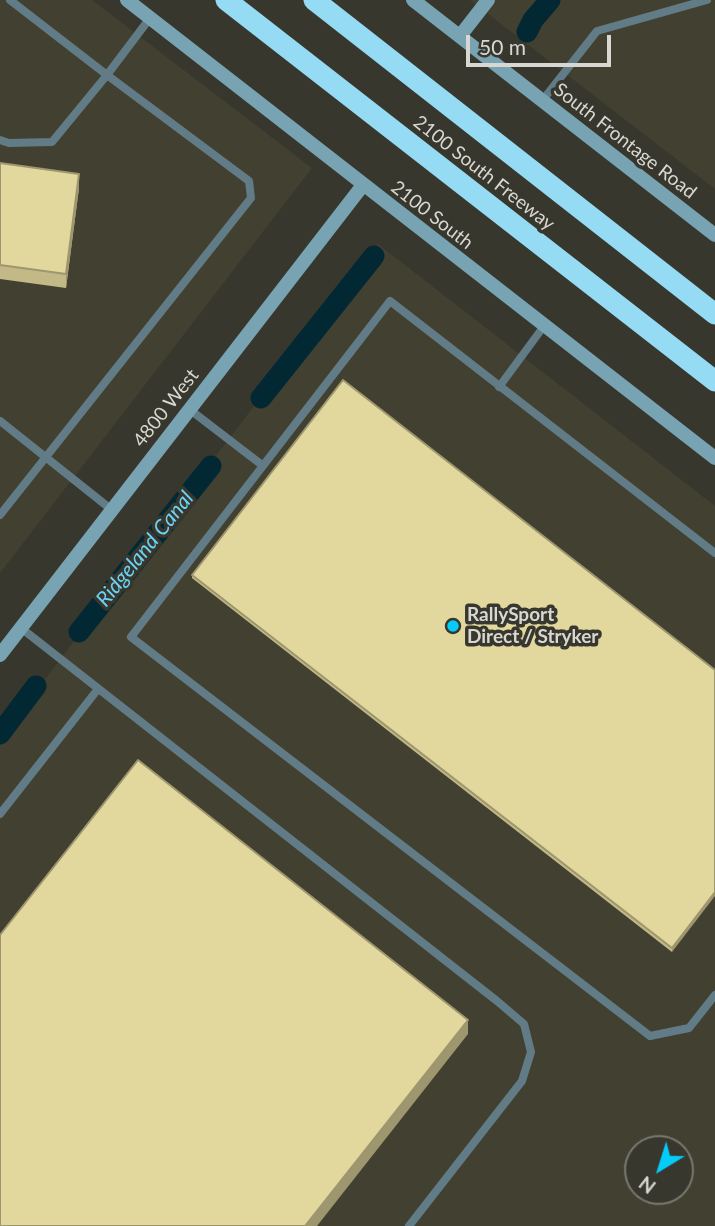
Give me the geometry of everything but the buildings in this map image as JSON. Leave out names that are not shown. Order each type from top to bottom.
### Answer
[{"type":"highway","name":"2100 South Freeway","points":[[226,0],[715,381]]},
{"type":"highway","name":"2100 South Freeway","points":[[314,0],[715,314]]},
{"type":"street","name":"2100 South","points":[[127,0],[715,458]]},
{"type":"street","name":"South Frontage Road","points":[[413,0],[715,235]]},
{"type":"street","points":[[460,36],[488,0]]},
{"type":"street","name":"4800 West","points":[[0,655],[363,186]]},
{"type":"lane","points":[[0,515],[251,198],[249,181],[10,0]]},
{"type":"lane","points":[[542,101],[597,31],[707,0]]},
{"type":"lane","points":[[0,141],[52,142],[150,18]]},
{"type":"lane","points":[[715,553],[390,301],[131,637],[650,1036],[689,1028],[715,995]]},
{"type":"lane","points":[[499,387],[544,326]]},
{"type":"lane","points":[[189,409],[262,465]]},
{"type":"lane","points":[[0,421],[112,510]]},
{"type":"lane","points":[[20,628],[524,1024],[531,1052],[522,1081],[409,1226]]},
{"type":"lane","points":[[0,814],[99,689]]},
{"type":"shaded area","points":[[0,0],[92,0],[312,168],[0,573]]},
{"type":"shaded area","points":[[470,0],[715,0],[715,189]]},
{"type":"shaded area","points":[[378,244],[715,506],[715,1226],[0,1226],[0,738]]},
{"type":"waterway","name":"Ridgeland Canal","points":[[527,32],[533,20],[550,0]]},
{"type":"waterway","name":"Ridgeland Canal","points":[[261,398],[374,256]]},
{"type":"waterway","name":"Ridgeland Canal","points":[[79,632],[211,466]]},
{"type":"waterway","name":"Ridgeland Canal","points":[[0,734],[36,686]]},
{"type":"place","name":"RallySport Direct / Stryker","points":[[453,626]]}]
